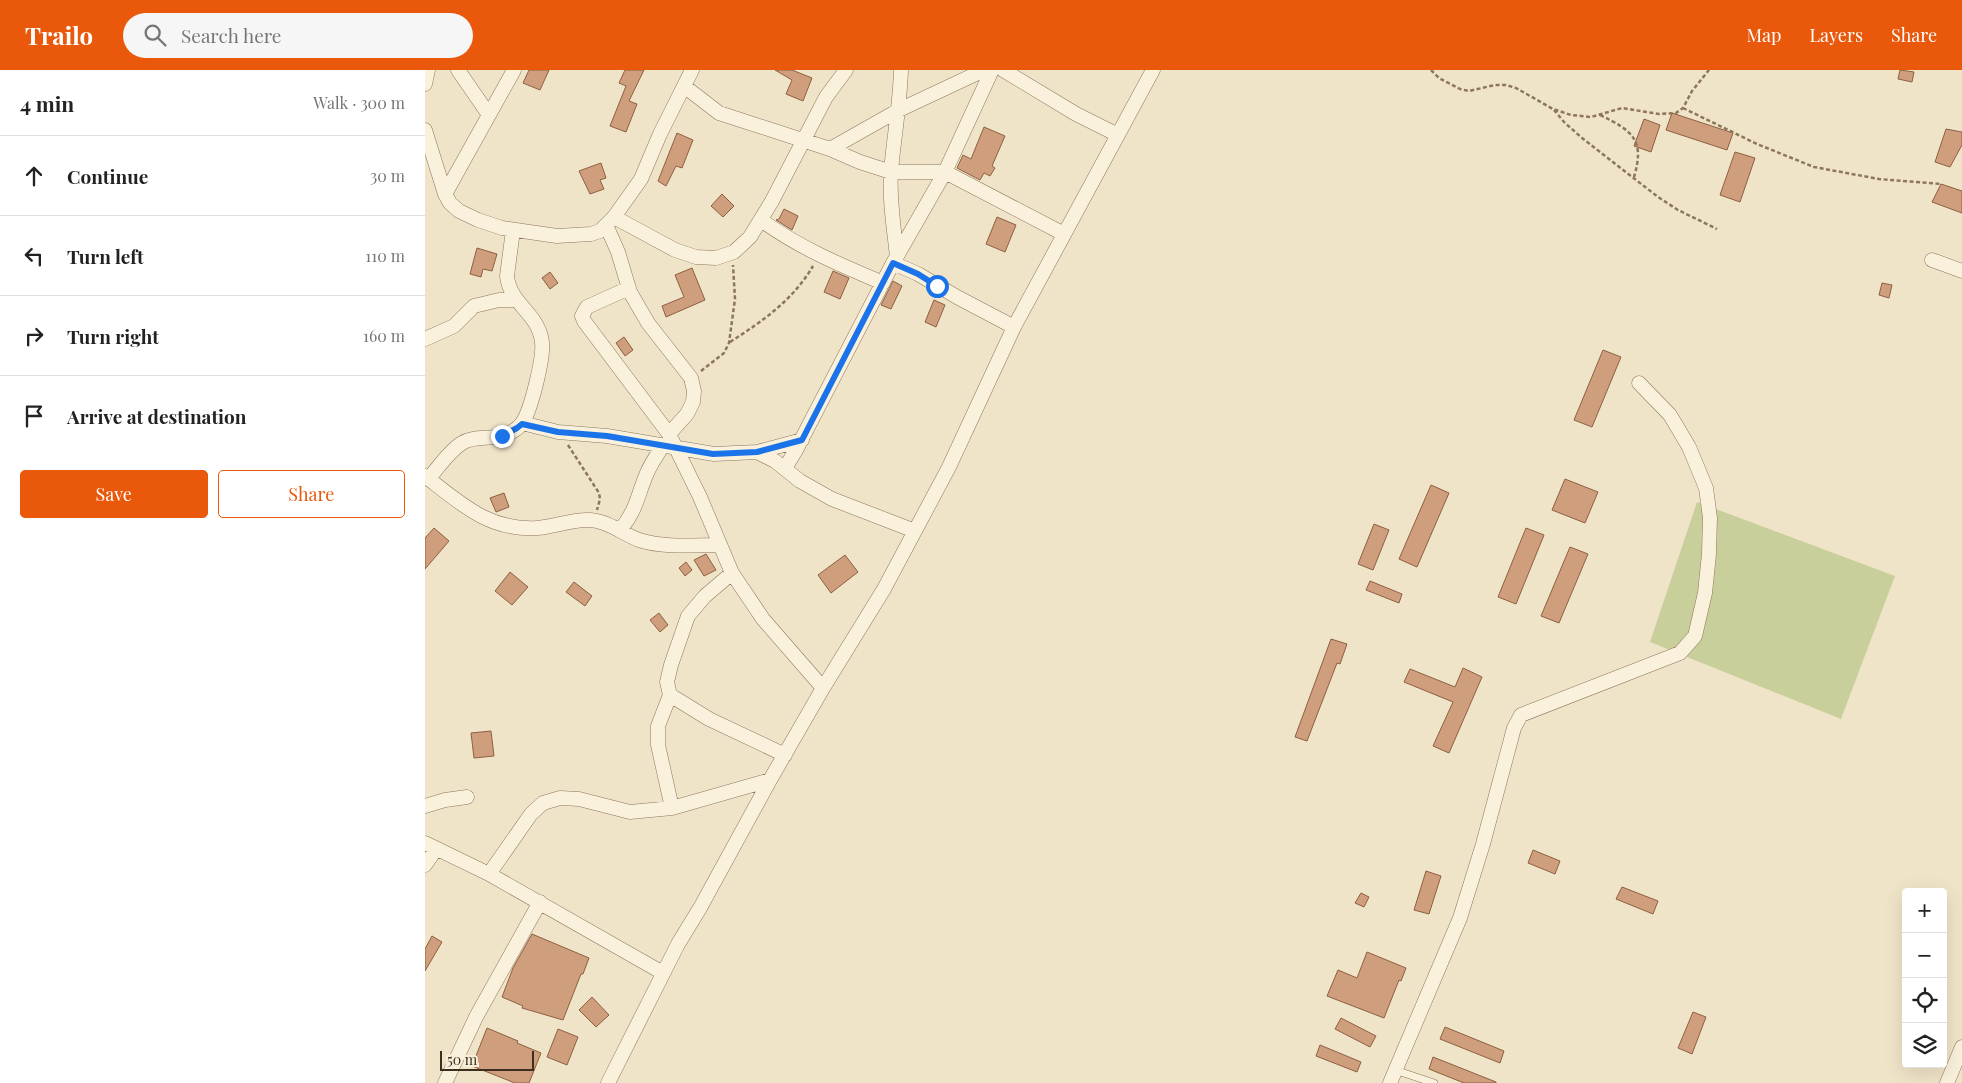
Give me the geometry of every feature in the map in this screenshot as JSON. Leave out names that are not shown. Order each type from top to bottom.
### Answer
[{"type":"street","points":[[425,84],[427,70]]},
{"type":"street","points":[[458,70],[489,115]]},
{"type":"street","points":[[445,194],[514,70]]},
{"type":"street","points":[[425,130],[445,194],[449,203],[459,211],[478,220],[513,230],[541,235],[571,237],[591,234],[600,231],[610,221],[641,179],[660,134],[692,70]]},
{"type":"street","points":[[610,221],[675,250],[696,257],[716,258],[734,252],[749,237],[761,220],[826,97],[846,70]]},
{"type":"street","points":[[895,260],[891,172],[899,110],[901,70]]},
{"type":"street","points":[[1003,70],[1076,114],[1119,135]]},
{"type":"street","points":[[607,1083],[663,973],[770,780],[823,688],[884,589],[949,467],[1014,327],[1153,70]]},
{"type":"street","points":[[830,149],[899,110],[985,71]]},
{"type":"street","points":[[785,468],[802,440],[895,260],[945,172],[985,71]]},
{"type":"street","points":[[684,86],[719,113],[830,149],[891,172],[945,172],[1064,234]]},
{"type":"street","points":[[761,220],[787,239],[819,256],[883,283]]},
{"type":"street","points":[[610,221],[629,288],[648,322],[691,378],[694,391],[693,402],[687,414],[648,471],[636,507],[630,519],[619,530]]},
{"type":"street","points":[[513,230],[507,276],[508,284],[516,300],[539,326],[542,343],[542,357],[527,415],[522,424],[502,436],[476,438],[461,443],[427,477],[472,512],[490,522],[508,526],[536,528],[589,520],[602,522],[640,540],[661,544],[720,546]]},
{"type":"street","points":[[895,260],[1014,327]]},
{"type":"street","points":[[1932,260],[1962,271]]},
{"type":"street","points":[[629,288],[587,307],[582,316],[583,321],[669,442],[700,497],[732,572],[763,619],[823,688]]},
{"type":"street","points":[[425,339],[453,326],[474,306],[499,300],[516,300]]},
{"type":"street","points":[[1390,1083],[1460,918],[1483,844],[1514,728],[1521,715],[1680,653],[1695,636],[1705,593],[1709,554],[1710,518],[1706,488],[1689,447],[1670,415],[1639,383]]},
{"type":"street","points":[[522,424],[558,432],[669,442],[713,454],[757,452],[802,440]]},
{"type":"street","points":[[757,452],[768,456],[800,481],[832,499],[915,531]]},
{"type":"street","points":[[672,808],[661,760],[658,736],[658,726],[670,695],[667,682],[671,665],[688,616],[705,596],[732,572]]},
{"type":"street","points":[[670,695],[685,706],[709,719],[785,755]]},
{"type":"street","points":[[489,874],[531,814],[543,803],[560,798],[579,799],[630,812],[672,808],[770,780]]},
{"type":"street","points":[[425,806],[445,800],[467,797]]},
{"type":"street","points":[[425,865],[430,846],[489,874],[663,973]]},
{"type":"street","points":[[445,1083],[476,1016],[540,902]]},
{"type":"street","points":[[1947,1083],[1962,1047]]},
{"type":"lane","points":[[1395,1070],[1434,1083]]},
{"type":"path","points":[[1431,70],[1439,78],[1460,89],[1469,90],[1505,85],[1516,88],[1553,109],[1571,115],[1591,117],[1622,108],[1659,114],[1676,113],[1683,108],[1692,91],[1709,70]]},
{"type":"path","points":[[1683,108],[1757,144],[1814,166],[1879,179],[1941,184]]},
{"type":"path","points":[[1553,109],[1582,138],[1634,177],[1658,198],[1717,229]]},
{"type":"path","points":[[1599,115],[1629,132],[1635,141],[1639,149],[1639,159],[1634,177]]},
{"type":"path","points":[[691,378],[724,353],[729,343],[735,299],[734,252]]},
{"type":"path","points":[[729,343],[758,324],[794,293],[803,283],[819,256]]},
{"type":"path","points":[[558,432],[575,454],[599,493],[598,508],[589,520]]},
{"type":"green space","points":[[1697,502],[1895,576],[1841,719],[1650,642]]},
{"type":"building","points":[[529,70],[549,70],[540,90],[523,83]]},
{"type":"building","points":[[625,70],[644,70],[629,101],[637,104],[626,132],[610,126],[626,86],[619,83]]},
{"type":"building","points":[[775,70],[792,70],[812,78],[803,101],[786,94],[792,80]]},
{"type":"building","points":[[1900,70],[1914,72],[1912,82],[1898,79]]},
{"type":"building","points":[[1672,113],[1733,133],[1727,150],[1666,130]]},
{"type":"building","points":[[1644,119],[1660,125],[1651,152],[1634,146]]},
{"type":"building","points":[[984,127],[1005,136],[992,166],[995,168],[990,176],[984,173],[980,180],[957,168],[963,155],[971,159]]},
{"type":"building","points":[[1946,129],[1962,132],[1962,145],[1950,167],[1935,162]]},
{"type":"building","points":[[677,133],[693,140],[682,168],[676,166],[666,186],[658,181]]},
{"type":"building","points":[[1735,152],[1755,158],[1740,202],[1720,195]]},
{"type":"building","points":[[601,163],[606,178],[600,180],[604,189],[590,194],[579,171]]},
{"type":"building","points":[[1941,184],[1962,191],[1962,213],[1932,202]]},
{"type":"building","points":[[722,194],[734,206],[723,217],[711,206]]},
{"type":"building","points":[[784,209],[798,216],[792,230],[776,220],[779,219]]},
{"type":"building","points":[[997,217],[1016,225],[1005,252],[986,244]]},
{"type":"building","points":[[477,248],[497,254],[492,271],[483,269],[481,277],[470,274]]},
{"type":"building","points":[[692,268],[705,300],[666,317],[662,306],[684,297],[675,275]]},
{"type":"building","points":[[833,271],[849,278],[840,299],[824,292]]},
{"type":"building","points":[[550,272],[558,283],[550,289],[542,278]]},
{"type":"building","points":[[893,281],[902,286],[891,309],[881,305]]},
{"type":"building","points":[[1882,283],[1892,285],[1889,298],[1879,295]]},
{"type":"building","points":[[934,300],[945,305],[936,327],[925,322]]},
{"type":"building","points":[[624,337],[633,350],[625,356],[616,343]]},
{"type":"building","points":[[1603,350],[1621,357],[1592,427],[1574,420]]},
{"type":"building","points":[[1565,479],[1598,492],[1585,523],[1552,510]]},
{"type":"building","points":[[1431,485],[1449,493],[1417,567],[1399,559]]},
{"type":"building","points":[[504,493],[509,507],[496,512],[490,498]]},
{"type":"building","points":[[1374,524],[1389,530],[1373,570],[1358,564]]},
{"type":"building","points":[[434,528],[449,541],[425,569],[425,538]]},
{"type":"building","points":[[1526,528],[1544,535],[1516,604],[1498,597]]},
{"type":"building","points":[[1570,547],[1588,554],[1559,623],[1541,616]]},
{"type":"building","points":[[706,554],[716,570],[704,576],[694,560]]},
{"type":"building","points":[[845,555],[858,572],[831,593],[818,575]]},
{"type":"building","points":[[686,562],[692,570],[685,576],[679,568]]},
{"type":"building","points":[[510,572],[528,587],[512,605],[495,591]]},
{"type":"building","points":[[1370,581],[1402,594],[1399,603],[1366,590]]},
{"type":"building","points":[[574,582],[592,596],[585,606],[566,592]]},
{"type":"building","points":[[659,613],[668,625],[660,632],[650,620]]},
{"type":"building","points":[[1331,639],[1347,644],[1340,664],[1337,663],[1307,741],[1295,737]]},
{"type":"building","points":[[1463,668],[1482,677],[1449,753],[1433,746],[1453,702],[1404,682],[1410,669],[1455,687]]},
{"type":"building","points":[[491,731],[494,756],[474,758],[471,733]]},
{"type":"building","points":[[1533,850],[1560,861],[1555,874],[1528,863]]},
{"type":"building","points":[[1426,871],[1441,876],[1429,914],[1414,910]]},
{"type":"building","points":[[1622,887],[1658,901],[1653,914],[1616,899]]},
{"type":"building","points":[[1361,893],[1369,897],[1364,907],[1355,903]]},
{"type":"building","points":[[532,934],[589,958],[563,1020],[522,1008],[523,1006],[502,997],[513,968]]},
{"type":"building","points":[[432,936],[442,942],[425,971],[425,949]]},
{"type":"building","points":[[1367,952],[1406,968],[1401,981],[1399,980],[1384,1018],[1327,996],[1338,970],[1357,978]]},
{"type":"building","points":[[592,997],[609,1015],[596,1027],[579,1010]]},
{"type":"building","points":[[1693,1012],[1706,1017],[1692,1054],[1678,1048]]},
{"type":"building","points":[[1341,1018],[1376,1036],[1370,1047],[1335,1029]]},
{"type":"building","points":[[1445,1027],[1504,1051],[1500,1063],[1440,1039]]},
{"type":"building","points":[[487,1028],[541,1053],[529,1083],[515,1083],[472,1066]]},
{"type":"building","points":[[558,1029],[578,1037],[567,1065],[547,1057]]},
{"type":"building","points":[[1320,1045],[1361,1062],[1357,1072],[1316,1056]]},
{"type":"building","points":[[1433,1057],[1496,1083],[1464,1083],[1429,1069]]},
{"type":"route","points":[[502,436],[522,424],[558,432],[607,436],[713,454],[757,452],[778,448],[802,440],[893,263],[918,274],[937,286]]}]
